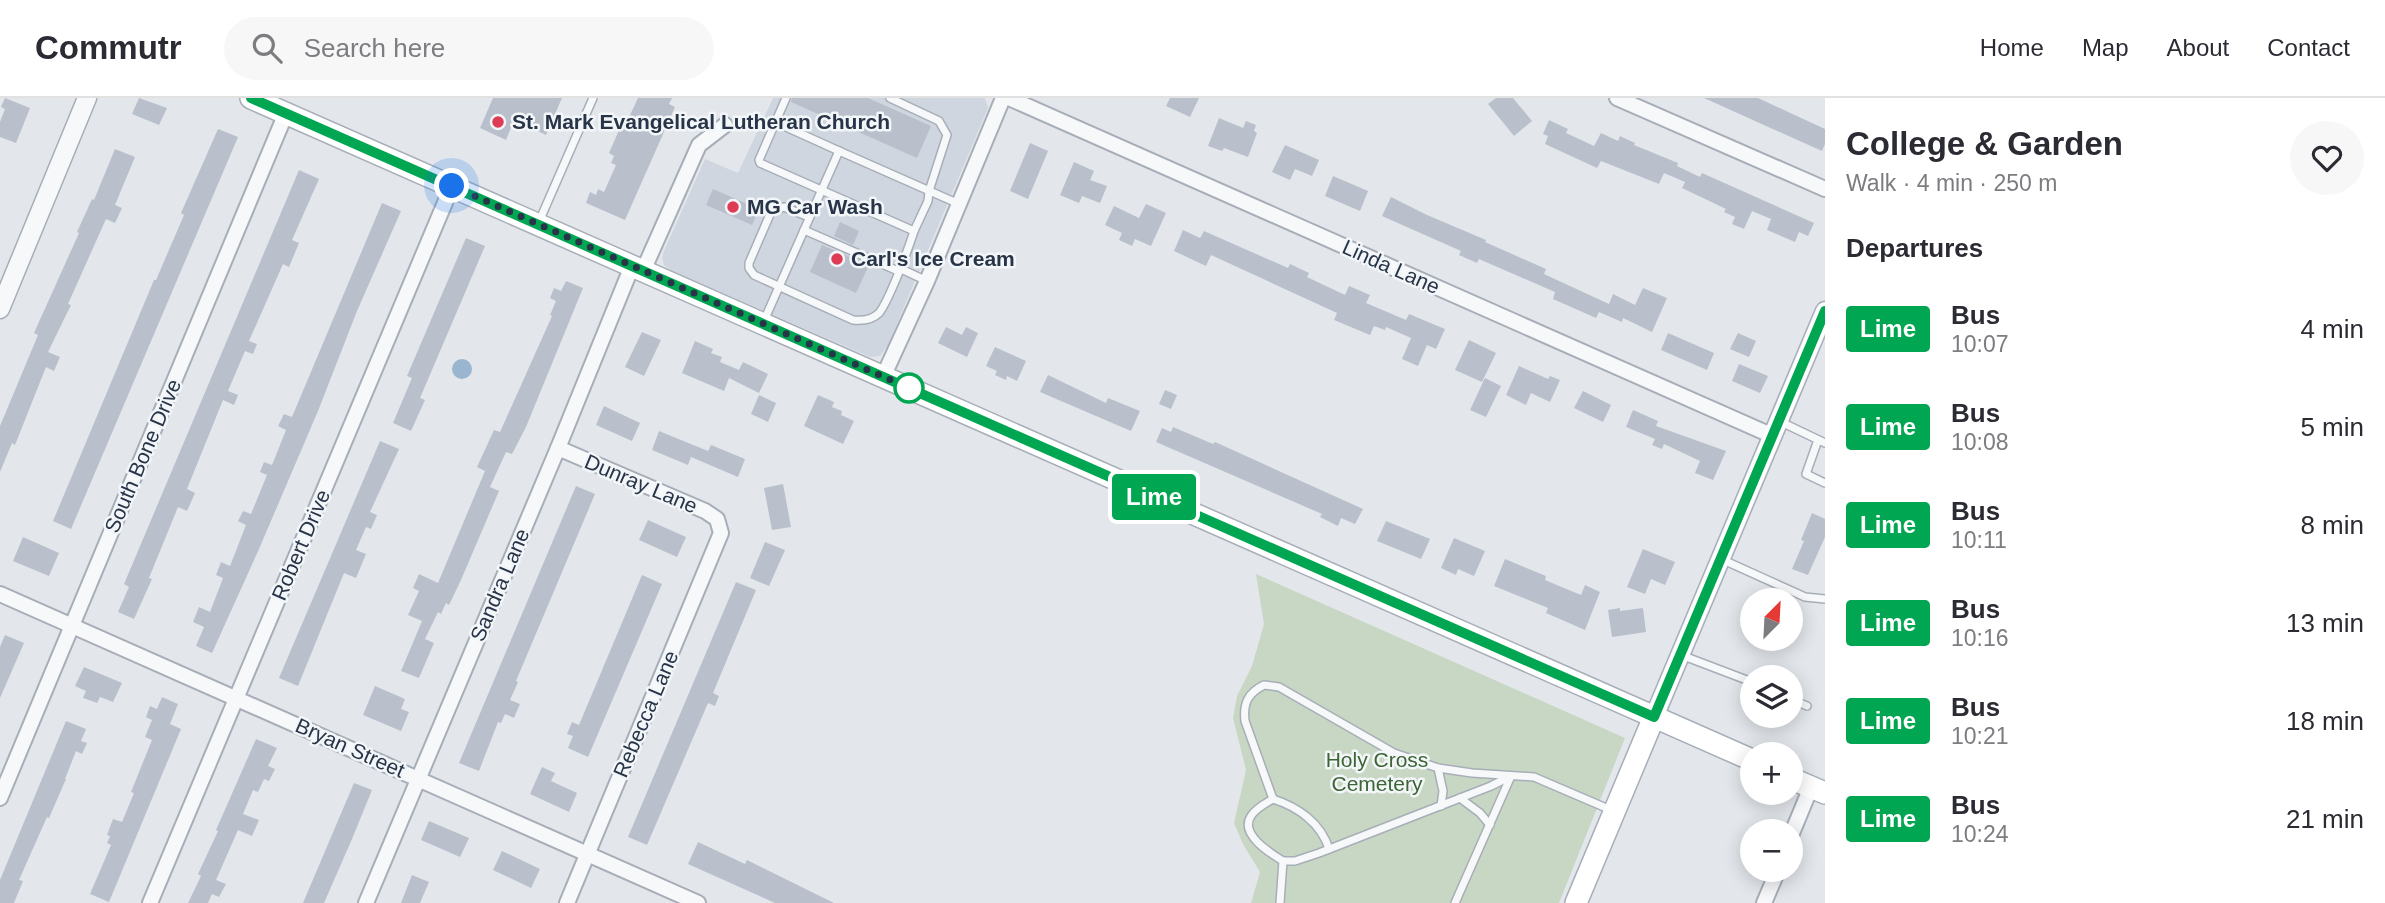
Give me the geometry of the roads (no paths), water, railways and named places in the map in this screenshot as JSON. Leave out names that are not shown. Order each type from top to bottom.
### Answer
[{"type":"main road","points":[[251,98],[1740,755]]},
{"type":"main road","points":[[1576,903],[1654,717]]},
{"type":"street","points":[[0,309],[87,98]]},
{"type":"street","points":[[883,377],[927,281],[1003,98]]},
{"type":"street","name":"Linda Lane","points":[[1009,98],[1776,428]]},
{"type":"street","points":[[1617,98],[1825,189]]},
{"type":"street","name":"South Bone Drive","points":[[0,798],[286,113]]},
{"type":"street","name":"Sandra Lane","points":[[366,903],[558,449],[638,269],[699,145],[724,125]]},
{"type":"street","name":"Robert Drive","points":[[150,903],[452,186]]},
{"type":"street","points":[[1654,717],[1825,311]]},
{"type":"street","name":"Dunray Lane","points":[[558,449],[705,511],[717,519],[719,524]]},
{"type":"street","name":"Rebecca Lane","points":[[567,903],[716,548],[721,533],[719,524]]},
{"type":"street","name":"Bryan Street","points":[[0,594],[698,903]]},
{"type":"street","points":[[1801,819],[1818,790]]},
{"type":"street","points":[[1764,903],[1772,882]]},
{"type":"lane","points":[[538,224],[593,98]]},
{"type":"lane","points":[[786,98],[760,163],[914,231]]},
{"type":"lane","points":[[810,218],[779,207],[771,212],[749,268],[754,275],[853,320],[862,321],[877,315],[928,201],[947,141],[946,130],[939,121],[890,98]]},
{"type":"lane","points":[[775,122],[959,204]]},
{"type":"lane","points":[[762,323],[838,151]]},
{"type":"lane","points":[[804,230],[927,281]]},
{"type":"lane","points":[[1776,428],[1822,442],[1806,474],[1825,483]]},
{"type":"lane","points":[[1721,559],[1805,597],[1825,599]]},
{"type":"lane","points":[[1681,655],[1740,677]]},
{"type":"lane","points":[[1273,799],[1245,721],[1244,709],[1248,696],[1264,685],[1279,687],[1385,749],[1438,768],[1534,777],[1615,812]]},
{"type":"lane","points":[[1803,704],[1807,706]]},
{"type":"lane","points":[[1438,768],[1443,791],[1441,806]]},
{"type":"lane","points":[[1273,799],[1252,814],[1248,823],[1249,831],[1271,854],[1283,861],[1295,861],[1441,806],[1511,775]]},
{"type":"lane","points":[[1455,903],[1511,775]]},
{"type":"lane","points":[[1460,798],[1480,813],[1490,825]]},
{"type":"lane","points":[[1273,799],[1290,804],[1305,814],[1327,840],[1329,849]]},
{"type":"lane","points":[[1280,903],[1283,861]]},
{"type":"water","points":[[462,359],[469,362],[472,369],[469,376],[462,379],[455,376],[452,369],[455,362]]},
{"type":"place","name":"St. Mark Evangelical Lutheran Church","points":[[498,122]]},
{"type":"place","name":"MG Car Wash","points":[[733,207]]},
{"type":"place","name":"Carl's Ice Cream","points":[[837,259]]},
{"type":"park label","name":"Holy Cross Cemetery","points":[[1377,772]]}]
